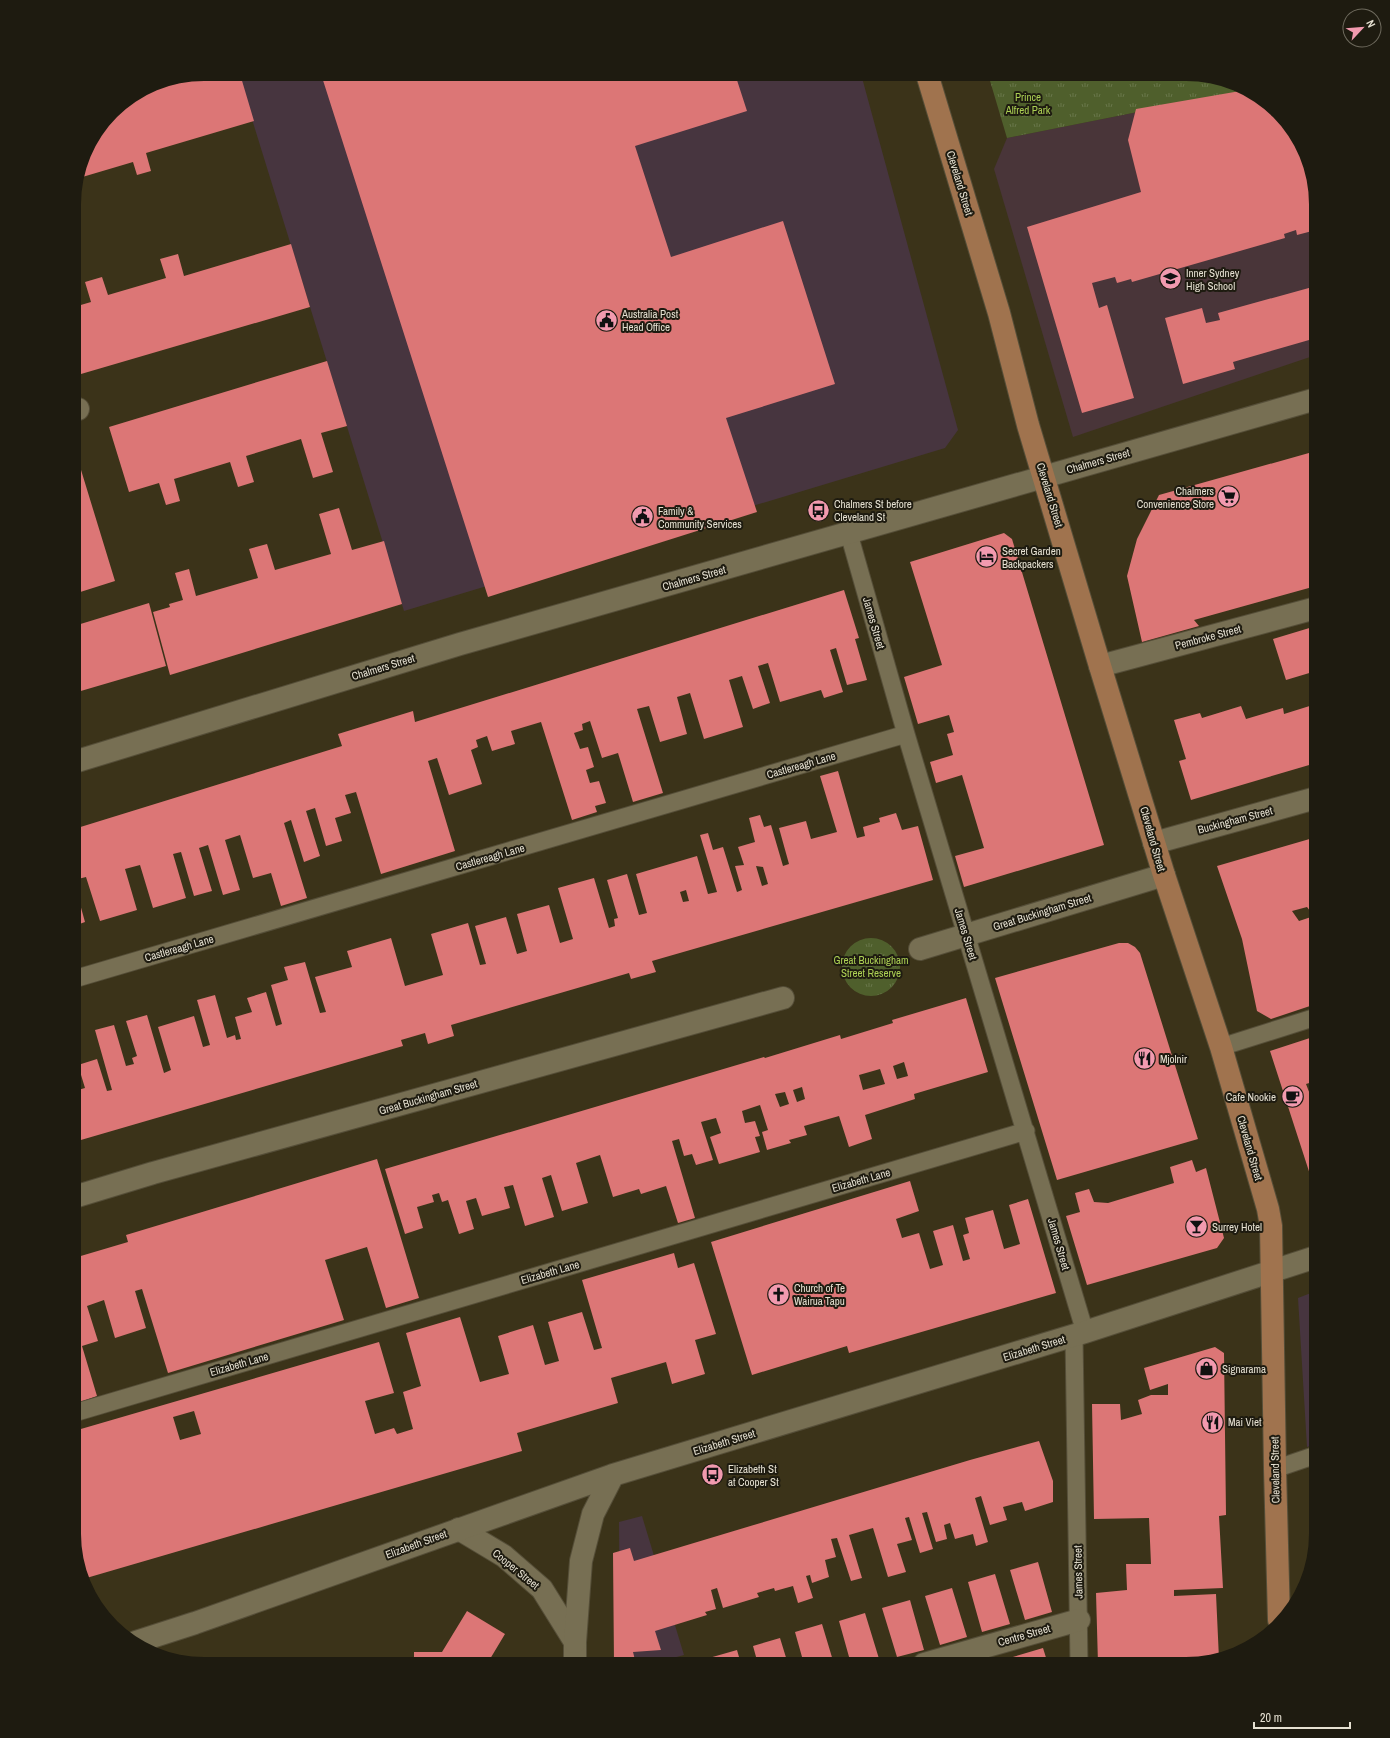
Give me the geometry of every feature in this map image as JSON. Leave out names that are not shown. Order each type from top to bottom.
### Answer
[{"type":"main road","name":"Cleveland Street","points":[[929,81],[999,313],[1026,416],[1100,666],[1164,875],[1221,1047],[1268,1209],[1271,1226],[1279,1615]]},
{"type":"main road","name":"Chalmers Street","points":[[81,760],[460,644],[849,534],[1044,476],[1309,401]]},
{"type":"main road","name":"Pembroke Street","points":[[1100,666],[1309,610]]},
{"type":"main road","name":"Buckingham Street","points":[[1154,843],[1309,800]]},
{"type":"main road","name":"Great Buckingham Street","points":[[920,949],[1164,875]]},
{"type":"main road","name":"Great Buckingham Street","points":[[81,1196],[153,1173],[783,998]]},
{"type":"main road","name":"Elizabeth Street","points":[[142,1640],[195,1623],[613,1475],[1080,1334],[1272,1273],[1309,1260]]},
{"type":"main road","points":[[575,1657],[581,1561],[593,1514],[613,1475]]},
{"type":"main road","name":"Cooper Street","points":[[459,1529],[504,1556],[542,1589],[575,1642]]},
{"type":"main road","name":"Centre Street","points":[[948,1657],[1078,1620]]},
{"type":"lane","name":"James Street","points":[[849,534],[906,734],[1026,1131],[1080,1334],[1079,1657]]},
{"type":"lane","name":"Castlereagh Lane","points":[[81,977],[906,734]]},
{"type":"lane","points":[[1221,1047],[1309,1019]]},
{"type":"lane","name":"Elizabeth Lane","points":[[81,1411],[1026,1131]]},
{"type":"lane","points":[[1275,1468],[1309,1457]]},
{"type":"shaded area","points":[[240,81],[863,81],[958,430],[945,448],[404,611]]},
{"type":"shaded area","name":"Inner Sydney High School","points":[[1237,92],[1261,106],[1279,123],[1288,136],[1296,149],[1305,172],[1309,204],[1309,357],[1073,437],[994,169],[1007,138]]},
{"type":"shaded area","points":[[1309,1294],[1309,1446],[1307,1447],[1298,1298]]},
{"type":"shaded area","points":[[642,1516],[684,1655],[676,1657],[620,1657],[619,1522]]},
{"type":"green space","name":"Prince Alfred Park","points":[[990,81],[1194,81],[1218,85],[1237,92],[1007,138]]},
{"type":"green space","name":"Great Buckingham Street Reserve","points":[[871,938],[887,943],[895,951],[900,967],[895,983],[887,991],[871,996],[855,991],[847,983],[842,967],[847,951],[855,943]]},
{"type":"building","points":[[196,81],[242,81],[254,121],[146,153],[151,171],[137,175],[133,162],[84,176],[90,157],[97,142],[106,129],[123,111],[142,97],[157,90],[180,83]]},
{"type":"building","name":"Australia Post Head Office","points":[[323,81],[737,81],[747,111],[635,146],[671,257],[783,221],[835,384],[726,418],[757,512],[488,597]]},
{"type":"building","points":[[1237,92],[1261,106],[1279,123],[1296,149],[1302,164],[1308,188],[1309,232],[1297,235],[1296,230],[1284,234],[1285,238],[1132,282],[1131,279],[1117,283],[1115,277],[1092,283],[1099,308],[1107,305],[1134,398],[1082,413],[1027,227],[1141,192],[1128,140],[1136,109]]},
{"type":"building","points":[[291,244],[310,307],[81,374],[81,305],[91,302],[85,282],[102,277],[108,295],[166,278],[160,259],[178,254],[184,276]]},
{"type":"building","points":[[1309,288],[1309,340],[1233,362],[1235,369],[1183,384],[1165,318],[1202,308],[1206,323],[1220,320],[1218,313]]},
{"type":"building","points":[[327,361],[347,426],[321,433],[333,472],[313,478],[301,439],[246,456],[254,482],[238,487],[230,462],[174,479],[180,501],[166,505],[159,483],[129,492],[109,427]]},
{"type":"building","points":[[1309,453],[1309,588],[1194,620],[1199,626],[1142,642],[1127,576],[1137,539],[1159,495]]},
{"type":"building","points":[[81,470],[115,581],[81,592]]},
{"type":"building","points":[[339,508],[352,550],[384,541],[402,604],[170,675],[153,612],[170,607],[169,604],[183,600],[175,573],[189,569],[196,596],[258,578],[249,549],[267,544],[275,570],[331,554],[319,514]]},
{"type":"building","points":[[1004,533],[1012,539],[1104,845],[964,887],[955,856],[984,848],[962,775],[936,783],[930,762],[953,755],[947,734],[954,732],[949,715],[918,724],[904,677],[942,665],[910,562]]},
{"type":"building","points":[[844,590],[859,638],[855,639],[867,680],[847,685],[836,648],[830,650],[843,692],[824,698],[821,690],[780,702],[768,663],[758,666],[770,703],[753,709],[742,676],[729,680],[743,727],[704,739],[690,693],[677,697],[687,734],[660,742],[649,706],[637,709],[663,793],[633,802],[618,753],[602,758],[590,721],[582,724],[583,730],[574,733],[580,749],[588,747],[594,767],[586,770],[590,783],[599,781],[606,803],[595,806],[597,812],[572,820],[541,722],[511,731],[515,744],[492,751],[487,736],[476,740],[478,747],[471,750],[482,784],[449,795],[437,758],[428,761],[455,851],[381,874],[356,792],[345,795],[351,813],[335,818],[342,841],[326,846],[315,808],[306,811],[320,856],[304,862],[291,820],[284,823],[307,898],[281,906],[271,873],[253,878],[240,835],[225,840],[240,890],[223,895],[208,845],[199,848],[212,891],[194,896],[181,852],[173,854],[186,898],[153,908],[140,865],[125,869],[137,910],[100,921],[86,877],[81,878],[81,827],[342,746],[338,734],[413,711],[415,722]]},
{"type":"building","points":[[149,603],[166,666],[81,691],[81,624]]},
{"type":"building","points":[[1309,628],[1309,673],[1286,680],[1273,639]]},
{"type":"building","points":[[1241,706],[1246,719],[1283,708],[1284,714],[1309,706],[1309,765],[1191,800],[1179,761],[1186,759],[1174,720],[1200,713],[1202,718]]},
{"type":"building","points":[[838,771],[857,838],[865,836],[863,827],[880,822],[879,818],[896,813],[902,830],[918,826],[933,880],[652,961],[656,972],[631,979],[629,973],[451,1025],[454,1036],[428,1044],[425,1033],[401,1040],[403,1046],[81,1140],[81,1089],[85,1088],[81,1075],[81,1064],[97,1059],[107,1091],[112,1090],[95,1030],[114,1025],[126,1066],[134,1064],[132,1058],[137,1056],[126,1021],[147,1015],[164,1073],[171,1070],[158,1027],[194,1016],[203,1047],[210,1045],[197,1000],[215,995],[227,1038],[235,1035],[236,1040],[241,1039],[235,1017],[252,1012],[247,998],[266,992],[276,1026],[282,1024],[271,985],[288,980],[284,967],[305,962],[320,1013],[326,1012],[315,977],[352,967],[347,951],[391,938],[405,986],[443,975],[431,934],[468,923],[480,965],[486,964],[475,926],[506,917],[517,954],[527,951],[517,914],[549,905],[560,943],[573,939],[558,888],[594,878],[609,928],[615,926],[614,919],[618,918],[607,880],[627,874],[639,915],[647,913],[636,874],[697,856],[708,894],[717,892],[700,835],[708,833],[713,850],[723,847],[737,892],[742,890],[735,866],[744,865],[738,847],[755,842],[749,818],[760,815],[764,827],[771,825],[783,866],[789,864],[779,828],[806,821],[811,839],[837,832],[820,776]],"holes":[[[756,866],[763,867],[768,884],[762,886]],[[686,890],[689,901],[683,902],[680,892]]]},
{"type":"building","points":[[1309,839],[1309,910],[1307,907],[1292,911],[1299,921],[1309,918],[1309,1006],[1271,1019],[1257,1011],[1242,939],[1217,866]]},
{"type":"building","points":[[81,908],[85,922],[81,923]]},
{"type":"building","points":[[1119,943],[1128,943],[1135,947],[1140,953],[1198,1139],[1057,1180],[995,978]]},
{"type":"building","points":[[966,998],[988,1072],[914,1094],[915,1099],[865,1115],[872,1139],[849,1147],[839,1116],[804,1126],[807,1135],[789,1140],[791,1143],[767,1150],[762,1132],[768,1130],[760,1105],[742,1111],[745,1123],[755,1121],[760,1136],[755,1137],[760,1152],[719,1164],[710,1137],[721,1133],[716,1118],[701,1122],[713,1160],[696,1165],[692,1154],[684,1156],[679,1139],[672,1141],[695,1218],[678,1223],[666,1186],[641,1194],[639,1189],[613,1197],[600,1155],[576,1163],[588,1203],[562,1211],[551,1175],[542,1178],[554,1217],[525,1226],[513,1185],[504,1187],[510,1208],[482,1216],[476,1198],[466,1201],[474,1229],[459,1234],[448,1200],[442,1202],[439,1193],[432,1195],[434,1202],[417,1207],[423,1228],[405,1234],[385,1169],[840,1035],[841,1039],[893,1023],[892,1020]],"holes":[[[904,1062],[908,1076],[897,1079],[893,1066]],[[880,1069],[885,1084],[863,1090],[859,1075]],[[802,1087],[805,1099],[797,1102],[793,1090]],[[785,1092],[789,1104],[780,1107],[775,1094]]]},
{"type":"building","points":[[1309,1038],[1309,1083],[1306,1084],[1309,1092],[1309,1171],[1270,1051]]},
{"type":"building","points":[[377,1159],[419,1298],[386,1308],[367,1247],[325,1260],[344,1320],[168,1373],[142,1289],[135,1291],[146,1328],[115,1338],[104,1300],[87,1306],[98,1341],[82,1346],[97,1396],[81,1402],[81,1256],[128,1242],[126,1235]]},
{"type":"building","points":[[1192,1160],[1196,1172],[1206,1168],[1224,1238],[1217,1248],[1087,1285],[1066,1216],[1080,1212],[1075,1193],[1089,1189],[1094,1202],[1108,1203],[1174,1183],[1170,1167]]},
{"type":"building","points":[[910,1181],[919,1211],[896,1219],[902,1238],[919,1233],[930,1269],[943,1265],[933,1231],[953,1225],[963,1261],[970,1259],[963,1235],[969,1233],[965,1218],[993,1210],[1004,1249],[1020,1244],[1009,1205],[1028,1199],[1056,1293],[849,1353],[847,1346],[752,1375],[711,1242]]},
{"type":"building","points":[[674,1253],[678,1268],[694,1263],[716,1334],[695,1340],[705,1374],[672,1384],[666,1362],[611,1378],[618,1403],[517,1433],[522,1451],[89,1577],[82,1550],[81,1534],[81,1429],[379,1342],[394,1393],[365,1401],[375,1434],[394,1428],[397,1434],[413,1429],[403,1392],[421,1386],[406,1333],[460,1317],[480,1382],[509,1374],[498,1336],[533,1325],[545,1365],[559,1361],[548,1322],[582,1312],[594,1350],[602,1348],[582,1280]],"holes":[[[194,1411],[201,1434],[180,1440],[173,1417]]]},
{"type":"building","points":[[1215,1347],[1224,1353],[1226,1515],[1219,1516],[1223,1588],[1174,1590],[1174,1596],[1216,1594],[1218,1653],[1186,1657],[1098,1657],[1096,1593],[1127,1590],[1126,1564],[1151,1564],[1149,1518],[1094,1519],[1092,1404],[1120,1404],[1121,1420],[1142,1414],[1138,1400],[1151,1395],[1168,1395],[1168,1384],[1150,1390],[1144,1368]]},
{"type":"building","points":[[1039,1441],[1053,1481],[1053,1502],[1025,1511],[1022,1502],[1003,1507],[1007,1520],[990,1525],[981,1496],[975,1498],[988,1542],[976,1546],[973,1534],[955,1539],[950,1523],[944,1525],[947,1539],[936,1542],[927,1512],[922,1513],[933,1549],[920,1553],[909,1517],[905,1518],[912,1540],[897,1544],[906,1572],[888,1577],[873,1528],[849,1535],[862,1578],[851,1581],[837,1538],[831,1539],[836,1557],[825,1560],[829,1577],[812,1583],[810,1575],[806,1576],[813,1598],[798,1603],[793,1586],[775,1591],[774,1588],[757,1593],[759,1597],[723,1608],[717,1588],[711,1590],[716,1609],[705,1612],[707,1615],[655,1631],[661,1650],[633,1652],[634,1657],[614,1657],[613,1553],[630,1548],[634,1561],[970,1460]]},
{"type":"building","points":[[1038,1562],[1052,1612],[1025,1620],[1010,1570]]},
{"type":"building","points":[[995,1574],[1010,1624],[982,1632],[968,1582]]},
{"type":"building","points":[[952,1588],[967,1637],[940,1645],[925,1596]]},
{"type":"building","points":[[910,1600],[924,1650],[897,1657],[882,1608]]},
{"type":"building","points":[[467,1611],[505,1634],[491,1657],[414,1657],[414,1652],[442,1652]]},
{"type":"building","points":[[865,1613],[878,1657],[849,1657],[839,1621]]},
{"type":"building","points":[[822,1624],[832,1657],[802,1657],[795,1632]]},
{"type":"building","points":[[780,1638],[786,1657],[756,1657],[753,1646]]},
{"type":"building","points":[[1043,1648],[1046,1657],[1013,1657]]},
{"type":"building","points":[[737,1650],[739,1657],[712,1657]]},
{"type":"place","name":"Inner Sydney High School","points":[[1171,279]]},
{"type":"place","name":"Australia Post Head Office","points":[[607,320]]},
{"type":"place","name":"Chalmers Convenience Store","points":[[1229,497]]},
{"type":"place","name":"Chalmers St before Cleveland St","points":[[819,510]]},
{"type":"place","name":"Family & Community Services","points":[[642,517]]},
{"type":"place","name":"Secret Garden Backpackers","points":[[987,557]]},
{"type":"place","name":"Mjolnir","points":[[1144,1059]]},
{"type":"place","name":"Cafe Nookie","points":[[1292,1097]]},
{"type":"place","name":"Surrey Hotel","points":[[1196,1227]]},
{"type":"place","name":"Church of Te Wairua Tapu","points":[[779,1294]]},
{"type":"place","name":"Signarama","points":[[1207,1369]]},
{"type":"place","name":"Mai Viet","points":[[1213,1422]]},
{"type":"place","name":"Elizabeth St at Cooper St","points":[[713,1475]]}]
